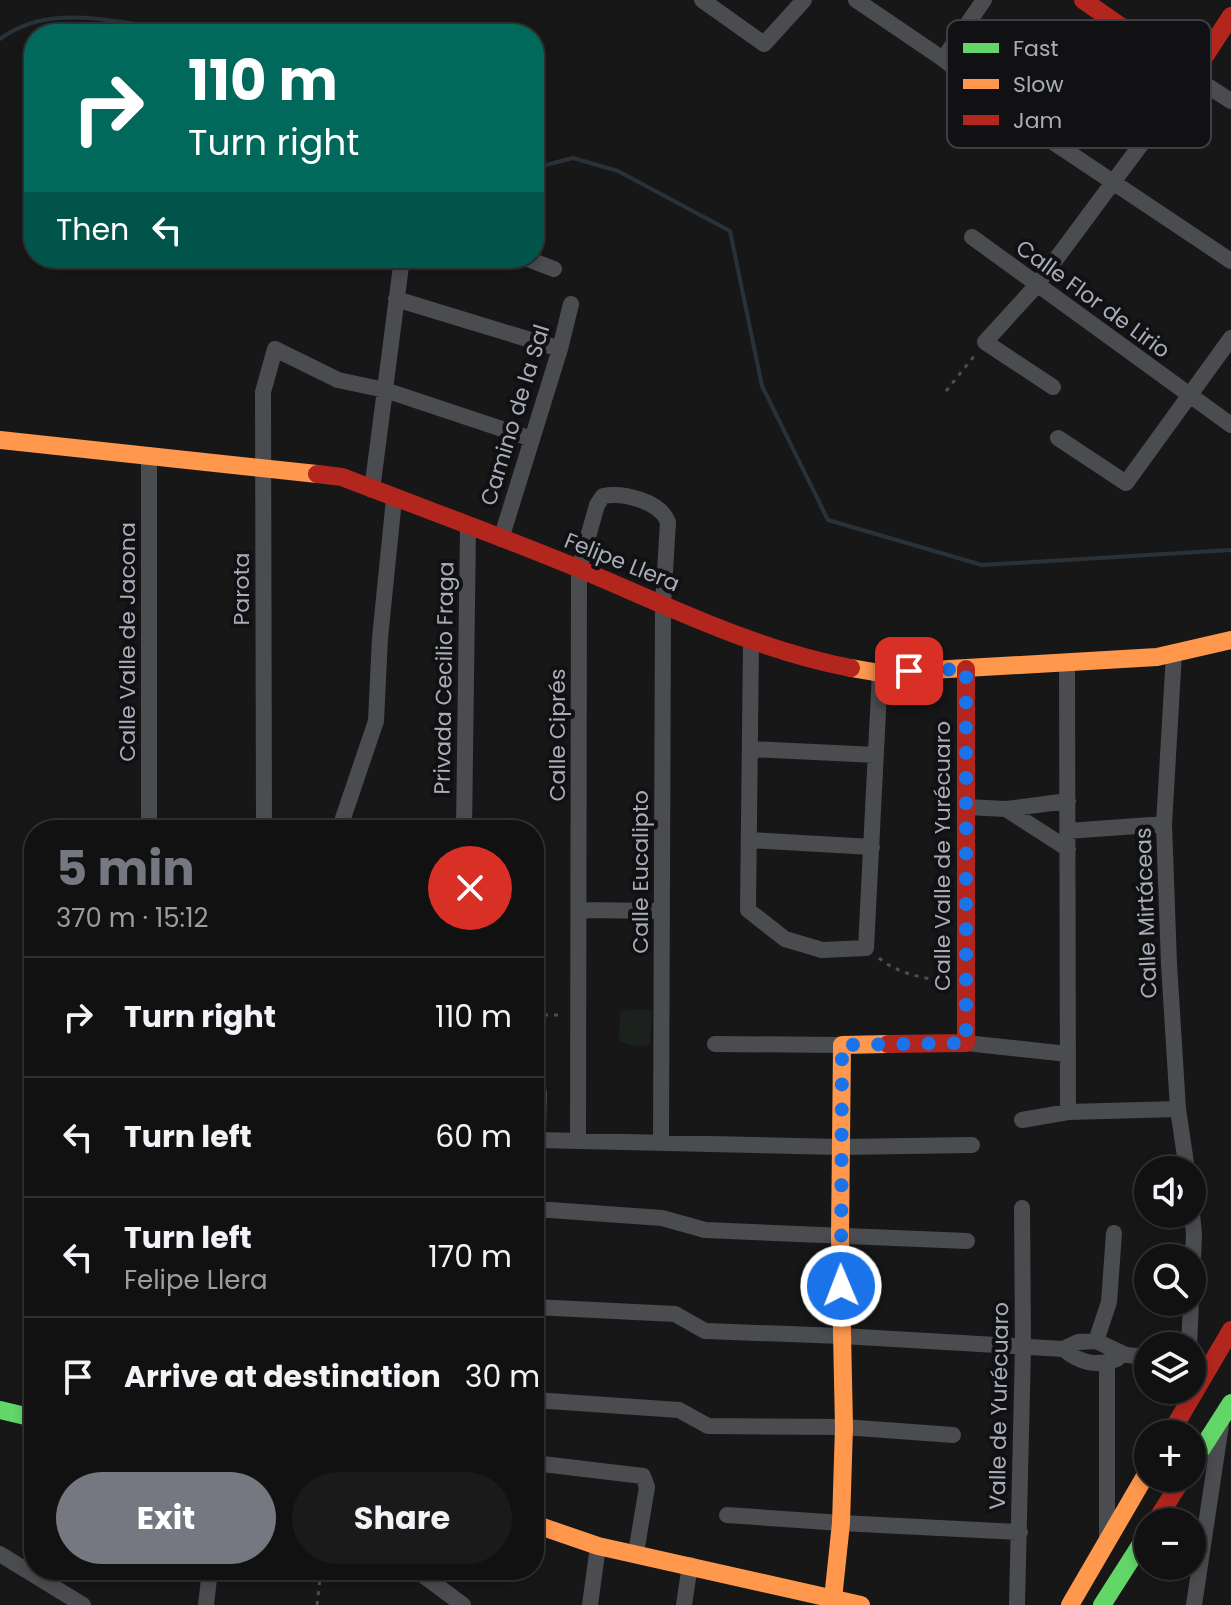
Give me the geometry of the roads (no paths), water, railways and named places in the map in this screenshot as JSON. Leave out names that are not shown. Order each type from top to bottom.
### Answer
[{"type":"street","points":[[702,0],[764,44],[804,0]]},
{"type":"street","points":[[856,0],[947,62]]},
{"type":"street","points":[[970,20],[984,0]]},
{"type":"street","points":[[1083,0],[1112,20]]},
{"type":"street","points":[[1211,47],[1231,16]]},
{"type":"street","points":[[943,59],[947,53]]},
{"type":"street","points":[[1211,88],[1231,101]]},
{"type":"street","points":[[1063,148],[1231,261]]},
{"type":"street","points":[[1053,387],[985,342],[1036,286],[1139,148]]},
{"type":"street","name":"Calle Flor de Lirio","points":[[972,237],[1231,425]]},
{"type":"street","points":[[544,265],[554,269]]},
{"type":"street","points":[[372,490],[401,268]]},
{"type":"street","points":[[396,299],[560,349]]},
{"type":"street","name":"Camino de la Sal","points":[[501,539],[571,304]]},
{"type":"street","points":[[1058,438],[1126,483],[1231,338]]},
{"type":"street","name":"Parota","points":[[264,820],[263,392],[275,349],[338,380],[385,390]]},
{"type":"street","points":[[385,390],[532,439]]},
{"type":"street","name":"Felipe Llera","points":[[0,440],[263,466],[342,477],[579,569],[751,642],[806,659],[880,673],[1157,657],[1231,640]]},
{"type":"street","name":"Calle Valle de Jacona","points":[[149,455],[149,820]]},
{"type":"street","name":"Calle Ciprés","points":[[578,1141],[579,569],[597,505],[603,496],[611,494],[638,499],[665,515],[668,522],[663,604]]},
{"type":"street","points":[[342,820],[376,721],[380,638],[394,499]]},
{"type":"street","name":"Privada Cecilio Fraga","points":[[464,820],[468,527]]},
{"type":"street","name":"Calle Eucalipto","points":[[661,1141],[663,604]]},
{"type":"street","points":[[751,642],[748,910],[785,939],[822,950],[866,948],[880,673]]},
{"type":"street","name":"Calle Mirtáceas","points":[[1174,653],[1164,824],[1178,1109],[1185,1156]]},
{"type":"street","points":[[1067,663],[1068,1112]]},
{"type":"street","name":"Calle Valle de Yurécuaro","points":[[966,669],[966,1043]]},
{"type":"street","points":[[750,749],[876,755]]},
{"type":"street","points":[[966,807],[1006,809],[1068,801]]},
{"type":"street","points":[[1006,809],[1068,849]]},
{"type":"street","points":[[1068,831],[1164,824]]},
{"type":"street","points":[[749,840],[872,847]]},
{"type":"street","points":[[579,910],[662,911]]},
{"type":"street","points":[[715,1044],[966,1043],[1068,1054]]},
{"type":"street","points":[[833,1602],[841,1523],[844,1427],[840,1237],[842,1045]]},
{"type":"street","points":[[1022,1120],[1068,1112],[1178,1109]]},
{"type":"street","points":[[544,1140],[841,1147],[972,1145]]},
{"type":"street","name":"Valle de Yurécuaro","points":[[1017,1605],[1023,1347],[1022,1208]]},
{"type":"street","points":[[544,1210],[662,1218],[705,1230],[967,1241]]},
{"type":"street","points":[[1096,1341],[1109,1302],[1114,1233]]},
{"type":"street","points":[[544,1307],[675,1314],[705,1331],[1063,1349],[1078,1342],[1096,1341],[1134,1356]]},
{"type":"street","points":[[1178,1420],[1231,1330]]},
{"type":"street","points":[[1063,1349],[1077,1360],[1093,1365],[1126,1355]]},
{"type":"street","points":[[1206,1360],[1213,1360]]},
{"type":"street","points":[[1107,1362],[1107,1541]]},
{"type":"street","points":[[544,1401],[679,1410],[708,1426],[844,1427],[953,1435]]},
{"type":"street","points":[[0,1410],[24,1416]]},
{"type":"street","points":[[1206,1442],[1226,1410]]},
{"type":"street","points":[[1194,1605],[1226,1410]]},
{"type":"street","points":[[544,1464],[643,1476],[647,1487],[636,1553]]},
{"type":"street","points":[[1070,1605],[1136,1492]]},
{"type":"street","points":[[727,1515],[1020,1532]]},
{"type":"street","points":[[544,1527],[598,1546],[690,1565],[833,1602],[861,1605]]},
{"type":"street","points":[[590,1605],[598,1546]]},
{"type":"street","points":[[0,1554],[24,1569]]},
{"type":"street","points":[[1102,1605],[1134,1555]]},
{"type":"street","points":[[684,1605],[690,1565]]},
{"type":"street","points":[[42,1580],[83,1605]]},
{"type":"street","points":[[206,1605],[209,1580]]},
{"type":"street","points":[[429,1580],[463,1605]]},
{"type":"waterway","points":[[31,24],[57,18],[136,24]]},
{"type":"waterway","points":[[0,39],[24,26]]},
{"type":"waterway","points":[[544,165],[573,158],[618,171],[730,231],[762,386],[828,520],[982,565],[1231,550]]}]
